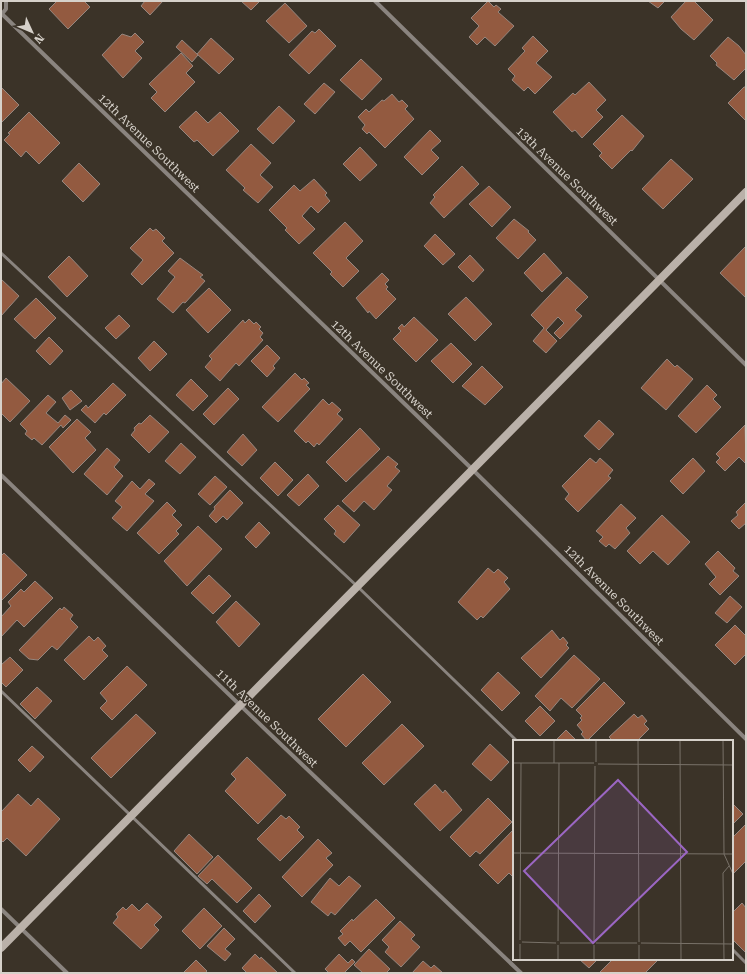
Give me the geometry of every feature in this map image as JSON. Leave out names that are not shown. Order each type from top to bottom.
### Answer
[{"type":"street","points":[[2,15],[6,9],[6,1]]},
{"type":"street","name":"13th Avenue Southwest","points":[[374,1],[746,365]]},
{"type":"street","name":"12th Avenue Southwest","points":[[2,15],[472,470],[746,739]]},
{"type":"street","points":[[1,948],[746,192]]},
{"type":"street","name":"11th Avenue Southwest","points":[[1,475],[240,706],[521,973]]},
{"type":"street","points":[[1,910],[67,973]]},
{"type":"lane","points":[[1,253],[358,587],[516,740]]},
{"type":"lane","points":[[1,691],[295,973]]},
{"type":"lane","points":[[733,951],[746,963]]},
{"type":"building","points":[[57,1],[84,1],[90,7],[68,29],[49,9]]},
{"type":"building","points":[[145,1],[163,1],[150,15],[141,6]]},
{"type":"building","points":[[241,1],[260,1],[251,10]]},
{"type":"building","points":[[488,1],[494,7],[496,5],[501,9],[498,12],[514,26],[495,46],[485,37],[477,45],[469,37],[479,26],[471,18]]},
{"type":"building","points":[[648,1],[665,1],[658,8]]},
{"type":"building","points":[[686,1],[694,1],[713,20],[694,40],[681,29],[671,17]]},
{"type":"building","points":[[285,3],[307,26],[289,43],[266,21]]},
{"type":"building","points":[[319,29],[336,46],[309,74],[289,55],[312,31],[315,33]]},
{"type":"building","points":[[135,33],[144,42],[135,51],[142,58],[123,78],[102,55],[122,34],[131,37]]},
{"type":"building","points":[[533,36],[548,51],[536,63],[552,77],[535,94],[528,87],[524,91],[512,80],[515,76],[508,69],[525,51],[522,48]]},
{"type":"building","points":[[728,37],[739,46],[746,55],[746,68],[734,80],[716,65],[717,63],[710,56]]},
{"type":"building","points":[[211,38],[234,59],[219,74],[197,54]]},
{"type":"building","points":[[182,40],[198,55],[192,62],[176,47]]},
{"type":"building","points":[[181,53],[193,66],[186,73],[195,82],[165,112],[151,98],[157,92],[149,84]]},
{"type":"building","points":[[361,59],[382,79],[362,100],[340,80]]},
{"type":"building","points":[[589,82],[606,100],[596,110],[603,117],[582,138],[575,130],[572,132],[553,112],[573,93],[575,95]]},
{"type":"building","points":[[324,83],[335,92],[315,114],[304,104]]},
{"type":"building","points":[[1,87],[19,105],[1,123]]},
{"type":"building","points":[[744,87],[746,87],[746,121],[728,103]]},
{"type":"building","points":[[392,94],[399,102],[402,100],[408,106],[405,109],[414,119],[385,148],[369,132],[367,134],[362,129],[365,125],[358,117],[366,109],[369,112],[382,100],[384,101]]},
{"type":"building","points":[[279,106],[295,121],[273,144],[257,129]]},
{"type":"building","points":[[196,111],[208,123],[220,112],[239,131],[213,156],[197,140],[194,142],[179,127]]},
{"type":"building","points":[[29,112],[60,143],[39,164],[26,151],[21,157],[4,140],[10,134],[8,133]]},
{"type":"building","points":[[622,115],[644,136],[632,151],[631,150],[612,169],[599,156],[602,153],[593,144]]},
{"type":"building","points":[[430,130],[441,141],[431,150],[439,158],[422,175],[404,157]]},
{"type":"building","points":[[251,144],[271,163],[260,175],[273,187],[258,203],[243,190],[245,188],[226,170]]},
{"type":"building","points":[[360,147],[377,165],[360,181],[343,164]]},
{"type":"building","points":[[671,159],[693,179],[663,209],[642,189]]},
{"type":"building","points":[[79,163],[100,184],[83,202],[62,181]]},
{"type":"building","points":[[462,166],[479,184],[444,218],[430,203],[435,197],[433,195]]},
{"type":"building","points":[[314,179],[327,193],[325,195],[330,201],[318,213],[311,206],[302,216],[315,229],[299,244],[285,230],[287,228],[269,210],[294,185],[300,191]]},
{"type":"building","points":[[489,186],[511,207],[492,227],[469,204]]},
{"type":"building","points":[[514,219],[529,231],[528,232],[536,240],[518,259],[496,238]]},
{"type":"building","points":[[345,222],[363,241],[346,258],[359,271],[343,287],[330,274],[332,272],[313,253]]},
{"type":"building","points":[[150,228],[153,231],[156,229],[165,238],[162,241],[174,253],[142,285],[131,274],[143,260],[130,248]]},
{"type":"building","points":[[435,234],[455,254],[443,265],[424,246]]},
{"type":"building","points":[[745,247],[746,248],[746,298],[720,273]]},
{"type":"building","points":[[544,253],[562,273],[542,292],[524,273]]},
{"type":"building","points":[[470,255],[484,270],[473,282],[458,267]]},
{"type":"building","points":[[69,256],[88,276],[67,297],[48,277]]},
{"type":"building","points":[[180,258],[203,275],[200,277],[205,281],[185,303],[183,302],[173,313],[157,299],[175,277],[168,271]]},
{"type":"building","points":[[382,273],[389,280],[385,284],[388,287],[386,289],[396,299],[376,319],[369,311],[368,313],[356,298]]},
{"type":"building","points":[[567,277],[588,297],[575,310],[582,316],[560,339],[554,333],[564,323],[558,317],[546,330],[557,341],[546,353],[533,341],[544,328],[531,315]]},
{"type":"building","points":[[1,279],[19,296],[1,316]]},
{"type":"building","points":[[209,288],[231,310],[208,333],[186,310]]},
{"type":"building","points":[[466,297],[492,324],[475,341],[448,314]]},
{"type":"building","points":[[36,298],[56,318],[35,339],[14,319]]},
{"type":"building","points":[[119,315],[130,326],[116,339],[105,328]]},
{"type":"building","points":[[414,317],[438,340],[416,362],[393,339],[401,331],[398,328],[402,324],[404,327]]},
{"type":"building","points":[[249,319],[254,324],[256,322],[261,327],[259,329],[263,333],[260,337],[263,340],[239,366],[236,363],[220,381],[205,367],[212,359],[209,356],[243,320],[245,323]]},
{"type":"building","points":[[49,337],[63,351],[50,365],[36,351]]},
{"type":"building","points":[[154,341],[167,354],[150,371],[138,358]]},
{"type":"building","points":[[451,343],[472,364],[453,383],[431,361]]},
{"type":"building","points":[[267,345],[280,358],[273,366],[275,368],[267,377],[251,361]]},
{"type":"building","points":[[667,359],[675,367],[677,365],[693,379],[666,410],[641,388]]},
{"type":"building","points":[[482,366],[503,387],[485,405],[462,386]]},
{"type":"building","points":[[295,373],[302,380],[304,378],[309,383],[306,385],[310,389],[278,422],[262,407]]},
{"type":"building","points":[[6,378],[30,401],[10,422],[1,413],[1,384]]},
{"type":"building","points":[[191,379],[208,396],[193,411],[176,395]]},
{"type":"building","points":[[113,383],[126,395],[106,415],[104,413],[95,423],[81,410],[86,405],[88,408]]},
{"type":"building","points":[[707,385],[717,395],[713,399],[721,407],[696,433],[678,416]]},
{"type":"building","points":[[228,388],[239,399],[214,425],[203,414]]},
{"type":"building","points":[[71,390],[82,401],[70,410],[62,398]]},
{"type":"building","points":[[48,395],[56,402],[46,413],[58,423],[65,415],[71,420],[63,428],[61,425],[42,445],[34,438],[32,440],[25,434],[27,431],[20,424]]},
{"type":"building","points":[[323,399],[329,405],[332,402],[341,410],[337,414],[343,419],[319,445],[317,443],[314,447],[308,441],[306,443],[294,431]]},
{"type":"building","points":[[150,415],[169,432],[149,453],[131,435],[135,430],[134,428],[139,423],[141,424]]},
{"type":"building","points":[[77,419],[91,432],[85,438],[96,450],[73,473],[49,447]]},
{"type":"building","points":[[599,420],[614,434],[599,450],[584,436]]},
{"type":"building","points":[[745,425],[746,464],[739,457],[725,471],[716,462],[720,458],[716,454]]},
{"type":"building","points":[[360,428],[380,449],[346,482],[326,462]]},
{"type":"building","points":[[243,434],[257,450],[242,466],[227,452]]},
{"type":"building","points":[[181,443],[196,457],[180,474],[165,461]]},
{"type":"building","points":[[107,448],[120,460],[114,467],[123,476],[107,495],[84,474]]},
{"type":"building","points":[[388,456],[398,464],[395,467],[400,471],[387,486],[392,490],[374,510],[364,501],[354,512],[342,501]]},
{"type":"building","points":[[590,458],[596,463],[600,458],[613,470],[608,476],[611,478],[578,512],[565,499],[569,494],[562,486]]},
{"type":"building","points":[[693,458],[705,471],[683,494],[670,481]]},
{"type":"building","points":[[275,462],[293,480],[278,496],[260,478]]},
{"type":"building","points":[[308,474],[319,486],[299,506],[287,495]]},
{"type":"building","points":[[215,476],[227,487],[210,505],[198,494]]},
{"type":"building","points":[[149,479],[155,484],[145,494],[154,501],[127,531],[112,518],[122,507],[115,501],[132,481],[140,489]]},
{"type":"building","points":[[230,490],[243,503],[227,520],[223,516],[216,523],[209,516],[215,509],[214,507]]},
{"type":"building","points":[[167,502],[176,511],[172,515],[182,525],[176,531],[179,534],[159,554],[137,533]]},
{"type":"building","points":[[746,502],[746,523],[739,529],[731,521],[738,515],[736,512]]},
{"type":"building","points":[[621,504],[636,518],[626,528],[630,533],[615,549],[609,544],[606,547],[599,541],[603,537],[596,531]]},
{"type":"building","points":[[338,505],[360,525],[344,543],[334,534],[336,531],[324,519]]},
{"type":"building","points":[[662,515],[690,542],[668,565],[653,551],[640,564],[627,551]]},
{"type":"building","points":[[259,522],[270,533],[256,548],[245,537]]},
{"type":"building","points":[[198,526],[222,549],[187,586],[164,561]]},
{"type":"building","points":[[718,551],[735,568],[733,571],[739,576],[720,595],[709,584],[716,577],[705,564]]},
{"type":"building","points":[[4,553],[27,575],[1,601],[1,556]]},
{"type":"building","points":[[488,568],[494,573],[498,569],[508,578],[504,582],[510,589],[483,618],[481,616],[477,620],[458,602]]},
{"type":"building","points":[[209,575],[231,596],[213,614],[191,593]]},
{"type":"building","points":[[35,581],[53,598],[24,627],[17,620],[1,637],[1,617],[11,606],[8,602],[21,589],[24,592]]},
{"type":"building","points":[[730,596],[742,607],[727,623],[715,613]]},
{"type":"building","points":[[236,601],[260,624],[239,647],[216,622]]},
{"type":"building","points":[[64,607],[73,615],[70,619],[78,627],[57,650],[52,646],[38,660],[29,659],[19,650],[60,608],[62,610]]},
{"type":"building","points":[[735,625],[746,636],[746,654],[735,665],[715,645]]},
{"type":"building","points":[[552,630],[560,640],[563,637],[568,643],[566,645],[569,648],[541,678],[521,658]]},
{"type":"building","points":[[89,636],[94,641],[98,637],[106,646],[102,650],[108,656],[84,680],[64,660]]},
{"type":"building","points":[[574,655],[600,679],[572,708],[561,698],[550,711],[535,696]]},
{"type":"building","points":[[10,657],[23,670],[6,687],[1,682],[1,665]]},
{"type":"building","points":[[127,666],[147,685],[112,720],[100,708],[107,701],[100,693]]},
{"type":"building","points":[[498,672],[520,693],[502,711],[481,690]]},
{"type":"building","points":[[363,674],[391,702],[346,747],[318,719]]},
{"type":"building","points":[[604,682],[625,703],[588,740],[586,740],[581,734],[583,732],[577,725],[582,720],[580,718],[582,716],[576,710]]},
{"type":"building","points":[[37,687],[52,701],[35,719],[20,704]]},
{"type":"building","points":[[540,706],[555,721],[540,736],[525,721]]},
{"type":"building","points":[[136,714],[156,733],[111,778],[91,758]]},
{"type":"building","points":[[634,714],[638,718],[642,715],[647,721],[644,724],[649,729],[638,740],[612,740],[609,737]]},
{"type":"building","points":[[402,724],[424,746],[384,785],[362,763]]},
{"type":"building","points":[[566,730],[576,740],[556,740]]},
{"type":"building","points":[[490,744],[509,762],[491,781],[472,764]]},
{"type":"building","points":[[32,746],[44,757],[30,772],[18,760]]},
{"type":"building","points":[[247,757],[286,795],[258,824],[225,791],[236,779],[231,774]]},
{"type":"building","points":[[435,784],[443,793],[445,790],[462,810],[440,831],[414,804]]},
{"type":"building","points":[[18,794],[31,806],[38,798],[60,819],[26,856],[7,838],[3,842],[1,840],[1,812]]},
{"type":"building","points":[[488,798],[512,822],[480,854],[476,851],[470,857],[450,837]]},
{"type":"building","points":[[733,804],[743,814],[733,824]]},
{"type":"building","points":[[281,815],[286,819],[289,816],[300,827],[297,830],[304,837],[280,861],[257,839]]},
{"type":"building","points":[[746,824],[746,861],[733,874],[733,837]]},
{"type":"building","points":[[513,830],[513,877],[509,873],[498,884],[479,865]]},
{"type":"building","points":[[189,834],[213,857],[197,874],[174,851]]},
{"type":"building","points":[[318,839],[332,853],[326,858],[333,865],[302,897],[282,877]]},
{"type":"building","points":[[218,855],[252,888],[237,903],[212,879],[207,884],[198,876]]},
{"type":"building","points":[[349,876],[361,886],[335,915],[331,912],[328,916],[311,902],[330,878],[339,886]]},
{"type":"building","points":[[259,894],[271,906],[255,923],[243,911]]},
{"type":"building","points":[[376,899],[395,918],[361,952],[350,941],[345,946],[338,938],[343,934],[340,931]]},
{"type":"building","points":[[147,903],[162,917],[154,925],[159,930],[141,949],[113,923],[118,917],[116,914],[123,907],[126,910],[132,904],[139,911]]},
{"type":"building","points":[[742,903],[746,908],[746,953],[733,940],[733,912]]},
{"type":"building","points":[[204,908],[222,926],[200,949],[182,931]]},
{"type":"building","points":[[400,921],[415,935],[411,939],[420,947],[401,967],[385,952],[389,947],[382,940]]},
{"type":"building","points":[[224,928],[235,939],[225,949],[231,954],[225,961],[207,946]]},
{"type":"building","points":[[369,949],[390,969],[386,973],[363,973],[354,965]]},
{"type":"building","points":[[255,954],[260,959],[261,957],[278,973],[247,973],[242,968]]},
{"type":"building","points":[[339,954],[348,963],[352,959],[355,962],[344,973],[329,973],[325,969]]},
{"type":"building","points":[[196,960],[207,971],[205,973],[183,973]]},
{"type":"building","points":[[580,960],[597,960],[589,968]]},
{"type":"building","points":[[612,960],[658,960],[645,973],[599,973]]},
{"type":"building","points":[[423,961],[431,968],[434,965],[443,973],[412,973]]}]
